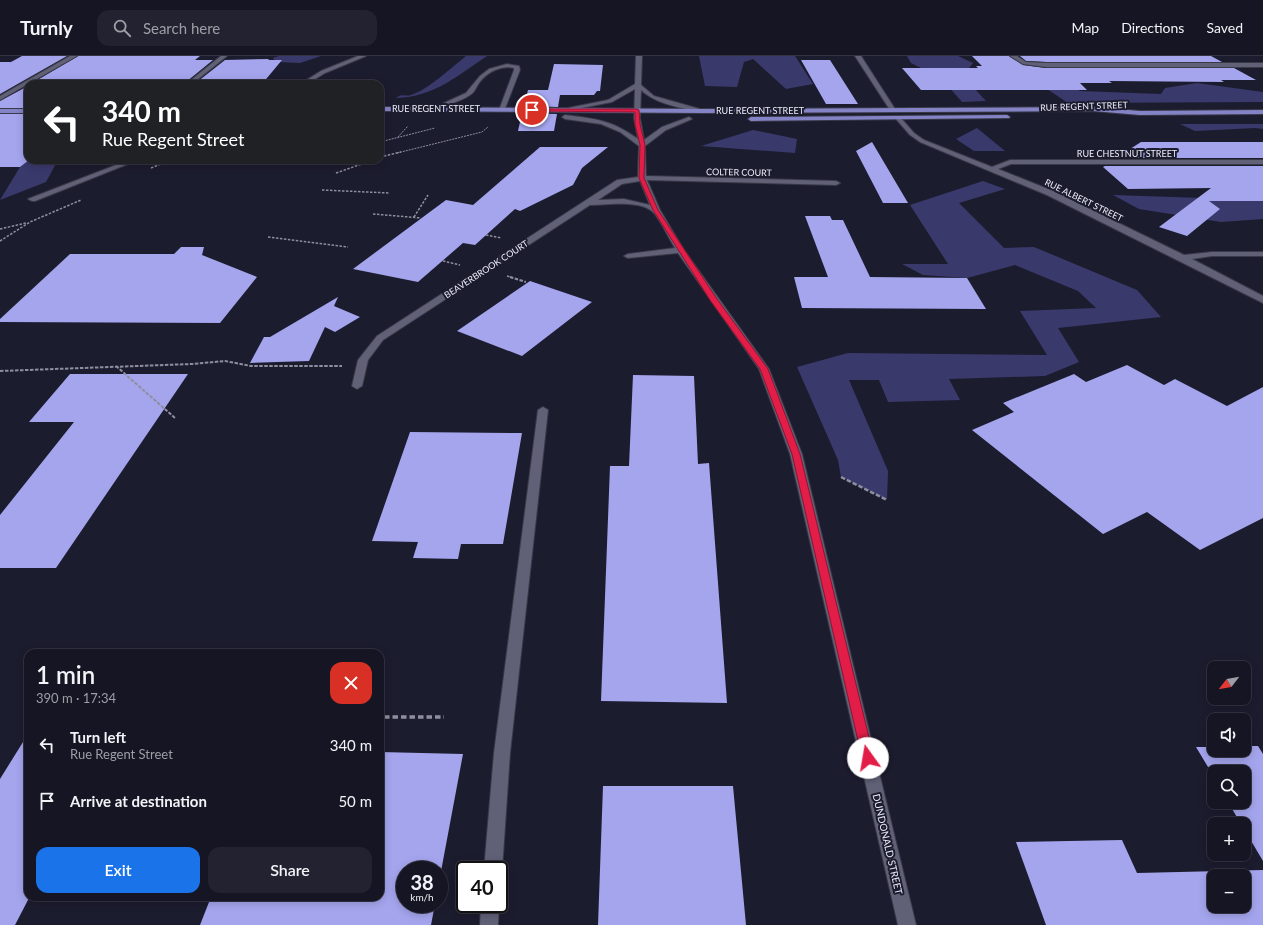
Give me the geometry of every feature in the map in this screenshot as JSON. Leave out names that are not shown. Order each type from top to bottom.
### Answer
[{"type":"main road","name":"RUE REGENT STREET","points":[[384,109],[704,111],[1094,109],[1140,113]]},
{"type":"main road","points":[[0,111],[24,110]]},
{"type":"main road","name":"RUE REGENT STREET","points":[[1096,116],[1140,113],[1263,112]]},
{"type":"main road","name":"RUE REGENT STREET","points":[[450,116],[608,118]]},
{"type":"main road","name":"RUE REGENT STREET","points":[[743,119],[1017,117]]},
{"type":"main road","points":[[629,118],[640,118]]},
{"type":"main road","points":[[669,119],[697,119]]},
{"type":"street","points":[[32,80],[74,56]]},
{"type":"street","points":[[194,80],[224,56]]},
{"type":"street","points":[[310,80],[323,72],[363,56]]},
{"type":"street","name":"DUNDONALD STREET","points":[[639,56],[637,110],[640,118],[642,145],[642,178],[656,210],[680,250],[764,369],[796,454],[908,925]]},
{"type":"street","points":[[858,56],[892,109]]},
{"type":"street","points":[[1013,56],[1025,63],[1046,65],[1263,65]]},
{"type":"street","points":[[434,109],[471,93],[479,80],[494,69],[501,66],[517,67],[502,110]]},
{"type":"street","points":[[0,98],[24,84]]},
{"type":"street","points":[[561,110],[610,101],[638,85],[652,97],[704,111]]},
{"type":"street","points":[[565,117],[602,122],[622,131],[642,145],[658,131],[667,126],[689,119]]},
{"type":"street","name":"RUE ALBERT STREET","points":[[898,118],[912,134],[922,141],[1050,194],[1182,258],[1263,300]]},
{"type":"street","name":"RUE CHESTNUT STREET","points":[[992,169],[1010,162],[1263,162]]},
{"type":"street","points":[[32,199],[124,164]]},
{"type":"street","name":"COLTER COURT","points":[[642,178],[836,183]]},
{"type":"street","name":"BEAVERBROOK COURT","points":[[357,386],[360,366],[367,352],[380,338],[620,182],[642,178]]},
{"type":"street","points":[[588,203],[610,200],[640,203],[656,210]]},
{"type":"street","points":[[628,256],[680,250]]},
{"type":"street","points":[[1182,258],[1212,254],[1263,254]]},
{"type":"street","points":[[494,861],[503,746],[543,410]]},
{"type":"street","points":[[489,925],[490,913]]},
{"type":"path","points":[[384,157],[482,132],[488,127],[494,125]]},
{"type":"path","points":[[397,137],[408,126]]},
{"type":"path","points":[[384,141],[435,128]]},
{"type":"path","points":[[336,173],[362,164]]},
{"type":"path","points":[[322,190],[370,190],[389,193]]},
{"type":"path","points":[[414,217],[428,195]]},
{"type":"path","points":[[373,214],[421,218]]},
{"type":"path","points":[[0,229],[30,222],[0,241]]},
{"type":"path","points":[[268,237],[348,247]]},
{"type":"path","points":[[0,371],[200,364],[215,360],[239,362],[251,366],[360,366]]},
{"type":"path","points":[[116,366],[175,418]]},
{"type":"path","points":[[842,477],[887,500]]},
{"type":"path","points":[[384,717],[444,717]]},
{"type":"shaded area","points":[[279,56],[321,56],[300,63],[276,62],[273,58]]},
{"type":"shaded area","points":[[466,56],[487,56],[455,78],[434,90],[410,97],[396,98],[411,95],[425,88],[440,78]]},
{"type":"shaded area","points":[[699,56],[795,56],[813,84],[786,89],[753,59],[744,62],[737,87],[705,86]]},
{"type":"shaded area","points":[[907,56],[958,56],[973,63],[963,76],[986,101],[962,102],[941,78],[911,63]]},
{"type":"shaded area","points":[[1048,75],[1080,91],[1161,94],[1165,88],[1197,83],[1263,92],[1263,102],[1068,103],[1038,83]]},
{"type":"shaded area","points":[[1180,124],[1263,124],[1263,129],[1255,128],[1195,131]]},
{"type":"shaded area","points":[[977,128],[1005,151],[974,151],[956,139]]},
{"type":"shaded area","points":[[753,130],[797,139],[795,153],[701,146]]},
{"type":"shaded area","points":[[24,164],[56,164],[46,182],[0,200],[20,167]]},
{"type":"shaded area","points":[[983,181],[1005,189],[959,203],[1004,248],[1034,247],[1137,290],[1161,317],[1058,328],[1079,362],[1045,376],[949,379],[960,400],[888,402],[879,380],[849,380],[888,471],[887,500],[841,477],[838,460],[797,367],[848,353],[1047,355],[1020,311],[1096,308],[1078,291],[1015,265],[967,278],[923,275],[902,264],[948,264],[910,205]]},
{"type":"shaded area","points":[[1113,195],[1263,200],[1263,219],[1221,222],[1139,209]]},
{"type":"building","points":[[22,56],[67,56],[0,94],[0,62],[11,62]]},
{"type":"building","points":[[78,56],[200,56],[195,60],[213,60],[188,80],[37,80]]},
{"type":"building","points":[[972,56],[1009,56],[1023,65],[1046,68],[1234,68],[1256,80],[1221,80],[1224,82],[1109,81],[1112,83],[1080,83],[1087,90],[921,90],[902,68],[978,68],[976,66],[982,66]]},
{"type":"building","points":[[1020,56],[1211,56],[1222,62],[1046,62],[1026,61]]},
{"type":"building","points":[[225,60],[282,60],[265,80],[200,80]]},
{"type":"building","points":[[801,60],[830,60],[858,104],[826,104]]},
{"type":"building","points":[[554,64],[603,65],[600,91],[597,91],[594,95],[560,95],[558,107],[524,106],[528,90],[548,90]]},
{"type":"building","points":[[24,88],[24,108],[0,108],[0,101]]},
{"type":"building","points":[[522,113],[557,114],[554,131],[518,131]]},
{"type":"building","points":[[0,114],[24,114],[24,164],[20,167],[0,167]]},
{"type":"building","points":[[872,142],[908,203],[883,203],[856,151]]},
{"type":"building","points":[[1141,142],[1263,142],[1263,158],[1116,158]]},
{"type":"building","points":[[540,147],[608,147],[582,168],[573,185],[520,211],[515,209],[475,245],[463,243],[418,282],[353,269],[446,200],[473,205]]},
{"type":"building","points":[[1263,166],[1263,201],[1209,201],[1220,209],[1187,236],[1159,227],[1211,188],[1128,189],[1103,167]]},
{"type":"building","points":[[805,216],[830,216],[832,220],[843,220],[870,277],[967,278],[986,309],[802,308],[794,277],[828,277]]},
{"type":"building","points":[[181,247],[204,247],[202,255],[257,277],[220,323],[0,322],[0,319],[70,254],[174,254]]},
{"type":"building","points":[[530,281],[592,302],[522,356],[457,331]]},
{"type":"building","points":[[338,297],[334,306],[360,317],[335,332],[325,327],[309,361],[250,363],[264,337],[270,337]]},
{"type":"building","points":[[1127,365],[1164,385],[1175,379],[1227,406],[1263,387],[1263,518],[1200,550],[1147,512],[1103,534],[972,430],[1014,412],[1003,403],[1074,374],[1086,382]]},
{"type":"building","points":[[70,374],[188,374],[56,568],[0,568],[0,515],[74,422],[29,422]]},
{"type":"building","points":[[633,375],[694,376],[698,464],[709,463],[727,703],[601,701],[610,466],[629,466]]},
{"type":"building","points":[[410,432],[522,433],[503,544],[461,544],[458,559],[413,558],[418,542],[372,541]]},
{"type":"building","points":[[24,740],[24,901],[27,901],[15,925],[0,925],[0,779]]},
{"type":"building","points":[[1251,746],[1258,746],[1263,754],[1263,861],[1251,841],[1251,817],[1237,817],[1232,809],[1251,809],[1251,765],[1207,765],[1196,747],[1207,747],[1207,757],[1251,757]]},
{"type":"building","points":[[384,752],[463,754],[443,861],[396,861],[396,913],[433,913],[431,925],[200,925],[209,901],[384,901]]},
{"type":"building","points":[[603,786],[733,786],[746,925],[598,925]]},
{"type":"building","points":[[1122,840],[1137,873],[1207,871],[1207,913],[1251,913],[1251,870],[1263,870],[1263,925],[1046,925],[1016,842]]},
{"type":"route","points":[[532,110],[637,110],[637,124],[642,145],[642,178],[656,210],[680,250],[764,369],[796,454],[868,758]]}]
